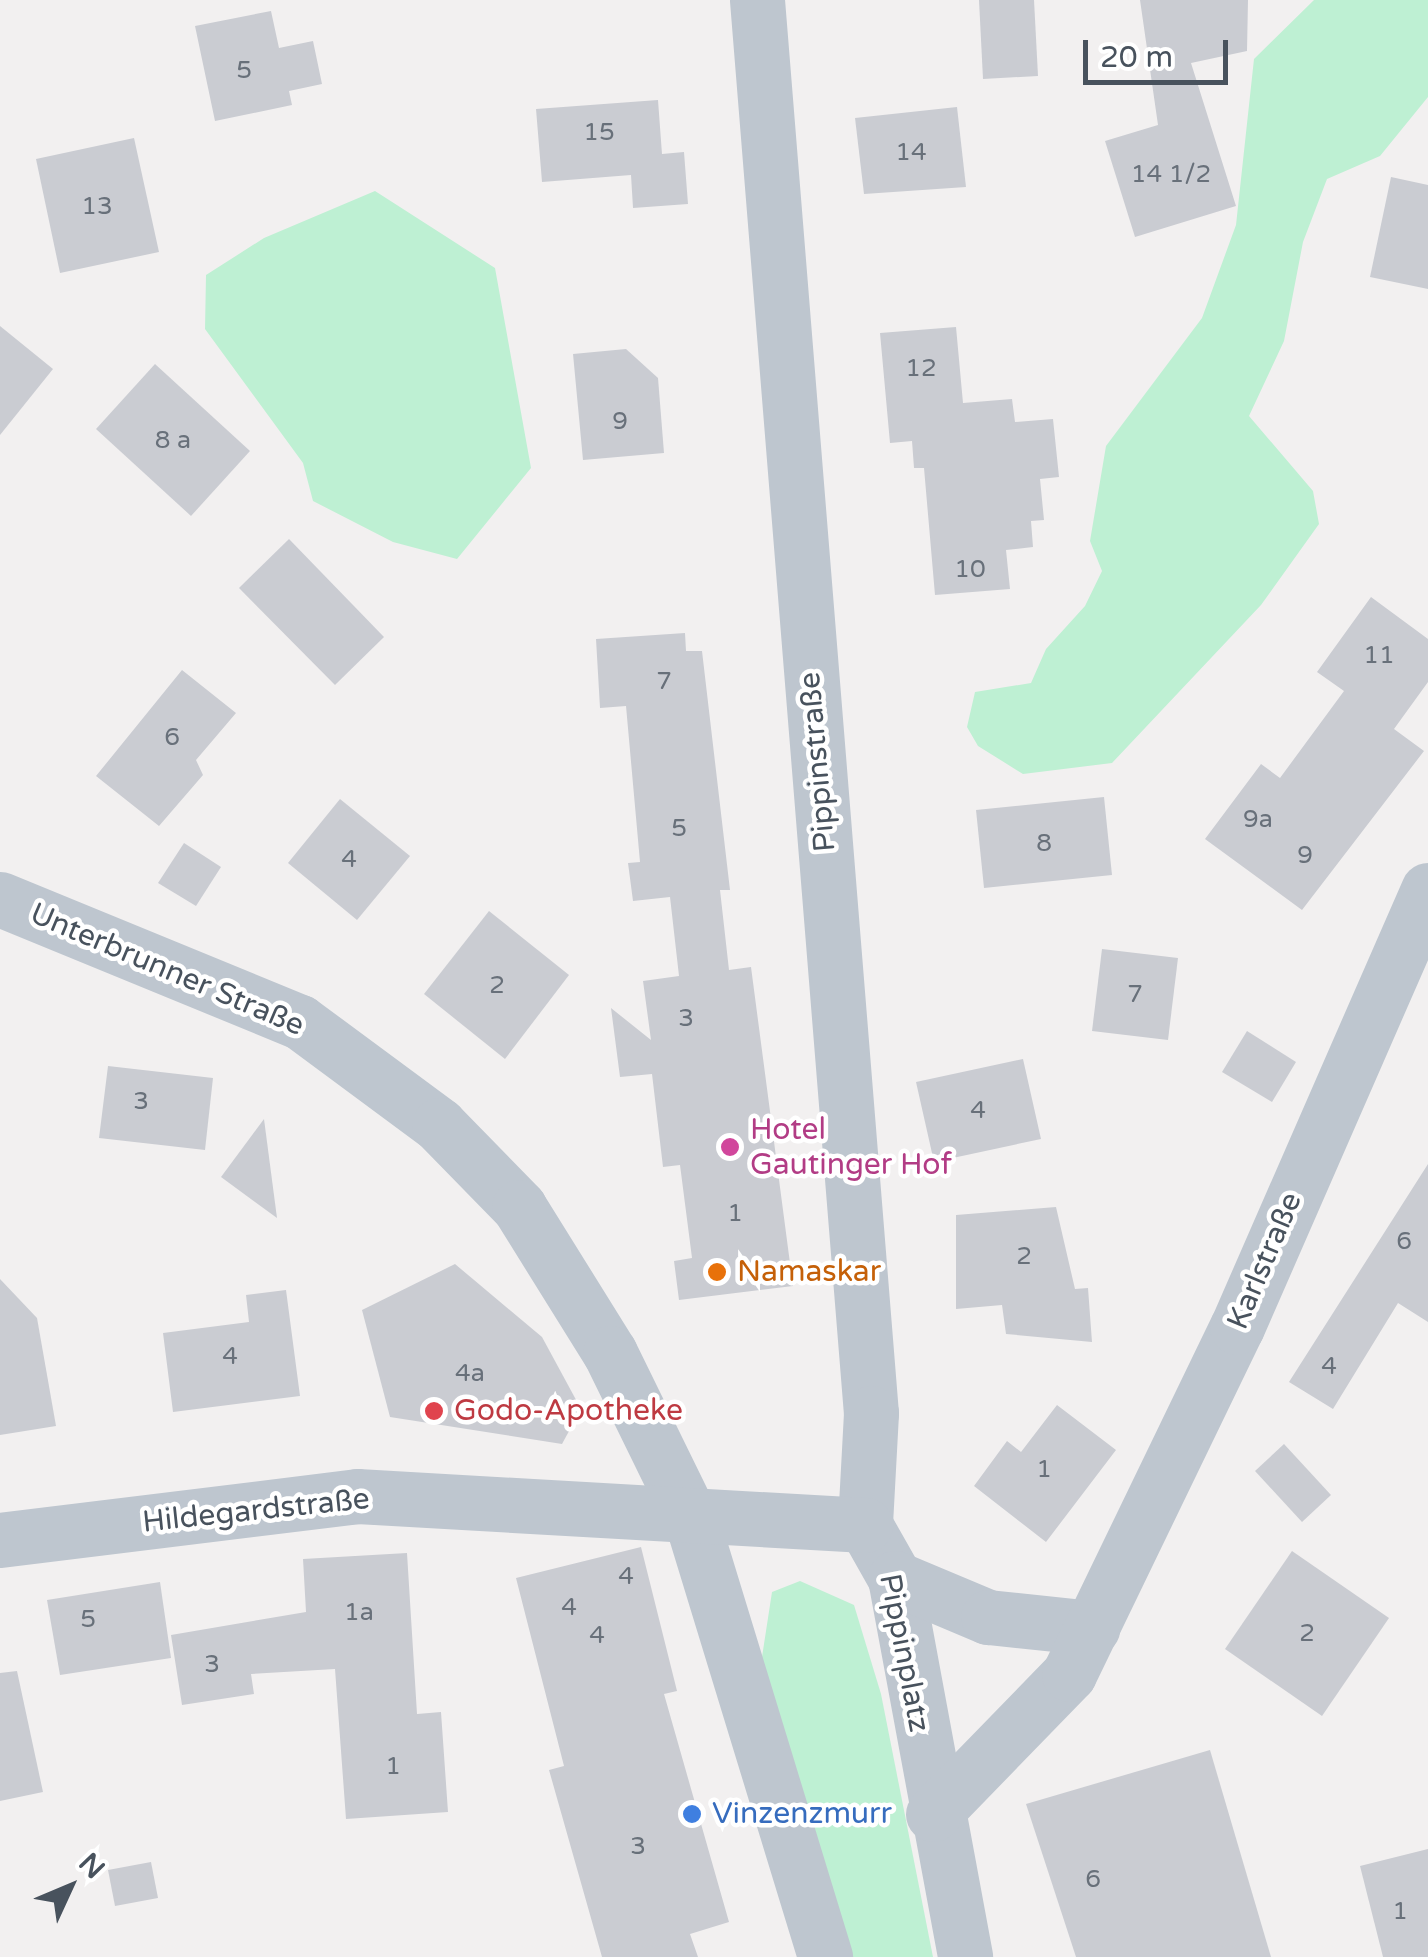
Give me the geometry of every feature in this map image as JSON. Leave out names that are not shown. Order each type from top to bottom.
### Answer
[{"type":"street","name":"Pippinstraße","points":[[757,0],[871,1413],[866,1524]]},
{"type":"street","name":"Karlstraße","points":[[933,1814],[1069,1674],[1236,1327],[1428,890]]},
{"type":"street","name":"Unterbrunner Straße","points":[[0,899],[300,1022],[439,1125],[519,1207],[610,1353],[691,1518]]},
{"type":"street","name":"Hildegardstraße","points":[[0,1540],[358,1496],[691,1518]]},
{"type":"street","points":[[825,1957],[691,1518],[866,1524]]},
{"type":"street","name":"Pippinplatz","points":[[866,1524],[895,1578],[933,1814],[965,1957]]},
{"type":"street","points":[[895,1578],[988,1616],[1092,1628]]},
{"type":"green space","points":[[1314,0],[1428,0],[1428,97],[1380,156],[1327,179],[1303,242],[1284,341],[1249,416],[1313,491],[1319,524],[1261,605],[1112,763],[1023,774],[978,746],[967,727],[975,692],[1031,683],[1046,649],[1085,606],[1102,571],[1090,541],[1106,446],[1202,318],[1236,225],[1254,59]]},
{"type":"green space","points":[[375,191],[495,268],[531,468],[457,559],[393,542],[313,501],[303,463],[205,329],[206,275],[264,238]]},
{"type":"green space","points":[[800,1581],[854,1605],[881,1694],[933,1957],[850,1957],[760,1670],[772,1592]]},
{"type":"building","points":[[979,0],[1034,0],[1038,76],[983,79]]},
{"type":"building","points":[[1140,0],[1248,0],[1247,51],[1191,63],[1236,206],[1135,237],[1105,141],[1158,125]]},
{"type":"building","points":[[271,11],[279,48],[313,41],[322,84],[289,91],[292,105],[215,121],[195,26]]},
{"type":"building","points":[[658,100],[662,154],[684,152],[688,204],[633,208],[631,175],[542,182],[536,109]]},
{"type":"building","points":[[957,107],[966,187],[864,194],[855,118]]},
{"type":"building","points":[[134,138],[159,252],[60,273],[36,159]]},
{"type":"building","points":[[1391,177],[1428,185],[1428,289],[1370,277]]},
{"type":"building","points":[[0,326],[53,369],[0,435]]},
{"type":"building","points":[[956,327],[963,403],[1012,399],[1015,422],[1053,419],[1059,477],[1040,479],[1044,520],[1031,521],[1033,547],[1006,550],[1010,589],[935,595],[924,468],[914,468],[912,441],[890,443],[880,333]]},
{"type":"building","points":[[626,349],[658,378],[664,453],[583,460],[573,354]]},
{"type":"building","points":[[155,364],[250,451],[191,516],[96,429]]},
{"type":"building","points":[[289,539],[384,637],[335,685],[239,588]]},
{"type":"building","points":[[1371,597],[1428,639],[1428,682],[1394,729],[1424,751],[1302,910],[1205,839],[1261,764],[1280,778],[1344,691],[1317,672]]},
{"type":"building","points":[[685,633],[686,651],[702,651],[730,890],[720,890],[729,970],[751,967],[793,1286],[679,1300],[674,1261],[692,1258],[680,1165],[663,1167],[652,1074],[620,1077],[611,1008],[651,1040],[643,981],[679,976],[670,897],[633,901],[628,863],[640,862],[626,706],[600,708],[596,639]]},
{"type":"building","points":[[182,670],[236,713],[196,760],[203,775],[159,826],[96,776]]},
{"type":"building","points":[[1104,797],[1112,875],[984,888],[976,810]]},
{"type":"building","points":[[340,799],[410,856],[357,920],[288,863]]},
{"type":"building","points":[[184,843],[221,867],[196,906],[158,883]]},
{"type":"building","points":[[489,911],[569,975],[505,1059],[424,994]]},
{"type":"building","points":[[1102,949],[1178,958],[1168,1040],[1092,1031]]},
{"type":"building","points":[[1247,1031],[1296,1062],[1272,1102],[1222,1072]]},
{"type":"building","points":[[1023,1059],[1041,1139],[934,1162],[916,1082]]},
{"type":"building","points":[[108,1066],[213,1078],[205,1150],[99,1138]]},
{"type":"building","points":[[264,1119],[277,1218],[221,1177]]},
{"type":"building","points":[[1428,1164],[1428,1322],[1398,1303],[1333,1409],[1289,1382]]},
{"type":"building","points":[[1056,1207],[1075,1289],[1088,1288],[1092,1342],[1006,1334],[1002,1305],[956,1309],[956,1215]]},
{"type":"building","points":[[455,1264],[542,1337],[581,1409],[562,1444],[390,1417],[362,1310]]},
{"type":"building","points":[[0,1279],[37,1318],[56,1426],[0,1435]]},
{"type":"building","points":[[286,1290],[300,1396],[173,1412],[163,1333],[249,1322],[246,1295]]},
{"type":"building","points":[[1057,1405],[1116,1450],[1046,1542],[974,1486],[1007,1441],[1021,1452]]},
{"type":"building","points":[[1284,1444],[1331,1495],[1302,1522],[1255,1471]]},
{"type":"building","points":[[641,1547],[677,1691],[664,1694],[729,1922],[690,1934],[698,1957],[602,1957],[549,1770],[564,1766],[516,1578]]},
{"type":"building","points":[[1292,1551],[1389,1618],[1322,1716],[1225,1649]]},
{"type":"building","points":[[407,1553],[417,1714],[441,1712],[448,1812],[346,1819],[335,1669],[251,1674],[254,1694],[182,1705],[171,1635],[306,1612],[303,1559]]},
{"type":"building","points":[[160,1582],[171,1658],[60,1675],[47,1600]]},
{"type":"building","points":[[17,1671],[43,1792],[0,1801],[0,1673]]},
{"type":"building","points":[[1210,1750],[1271,1957],[1076,1957],[1026,1804]]},
{"type":"building","points":[[1428,1849],[1428,1957],[1383,1957],[1360,1866]]},
{"type":"building","points":[[151,1862],[158,1898],[115,1906],[108,1870]]},
{"type":"place","name":"Hotel Gautinger Hof","points":[[730,1147]]},
{"type":"place","name":"Namaskar","points":[[717,1272]]},
{"type":"place","name":"Godo-Apotheke","points":[[434,1411]]},
{"type":"place","name":"Vinzenzmurr","points":[[692,1814]]}]
